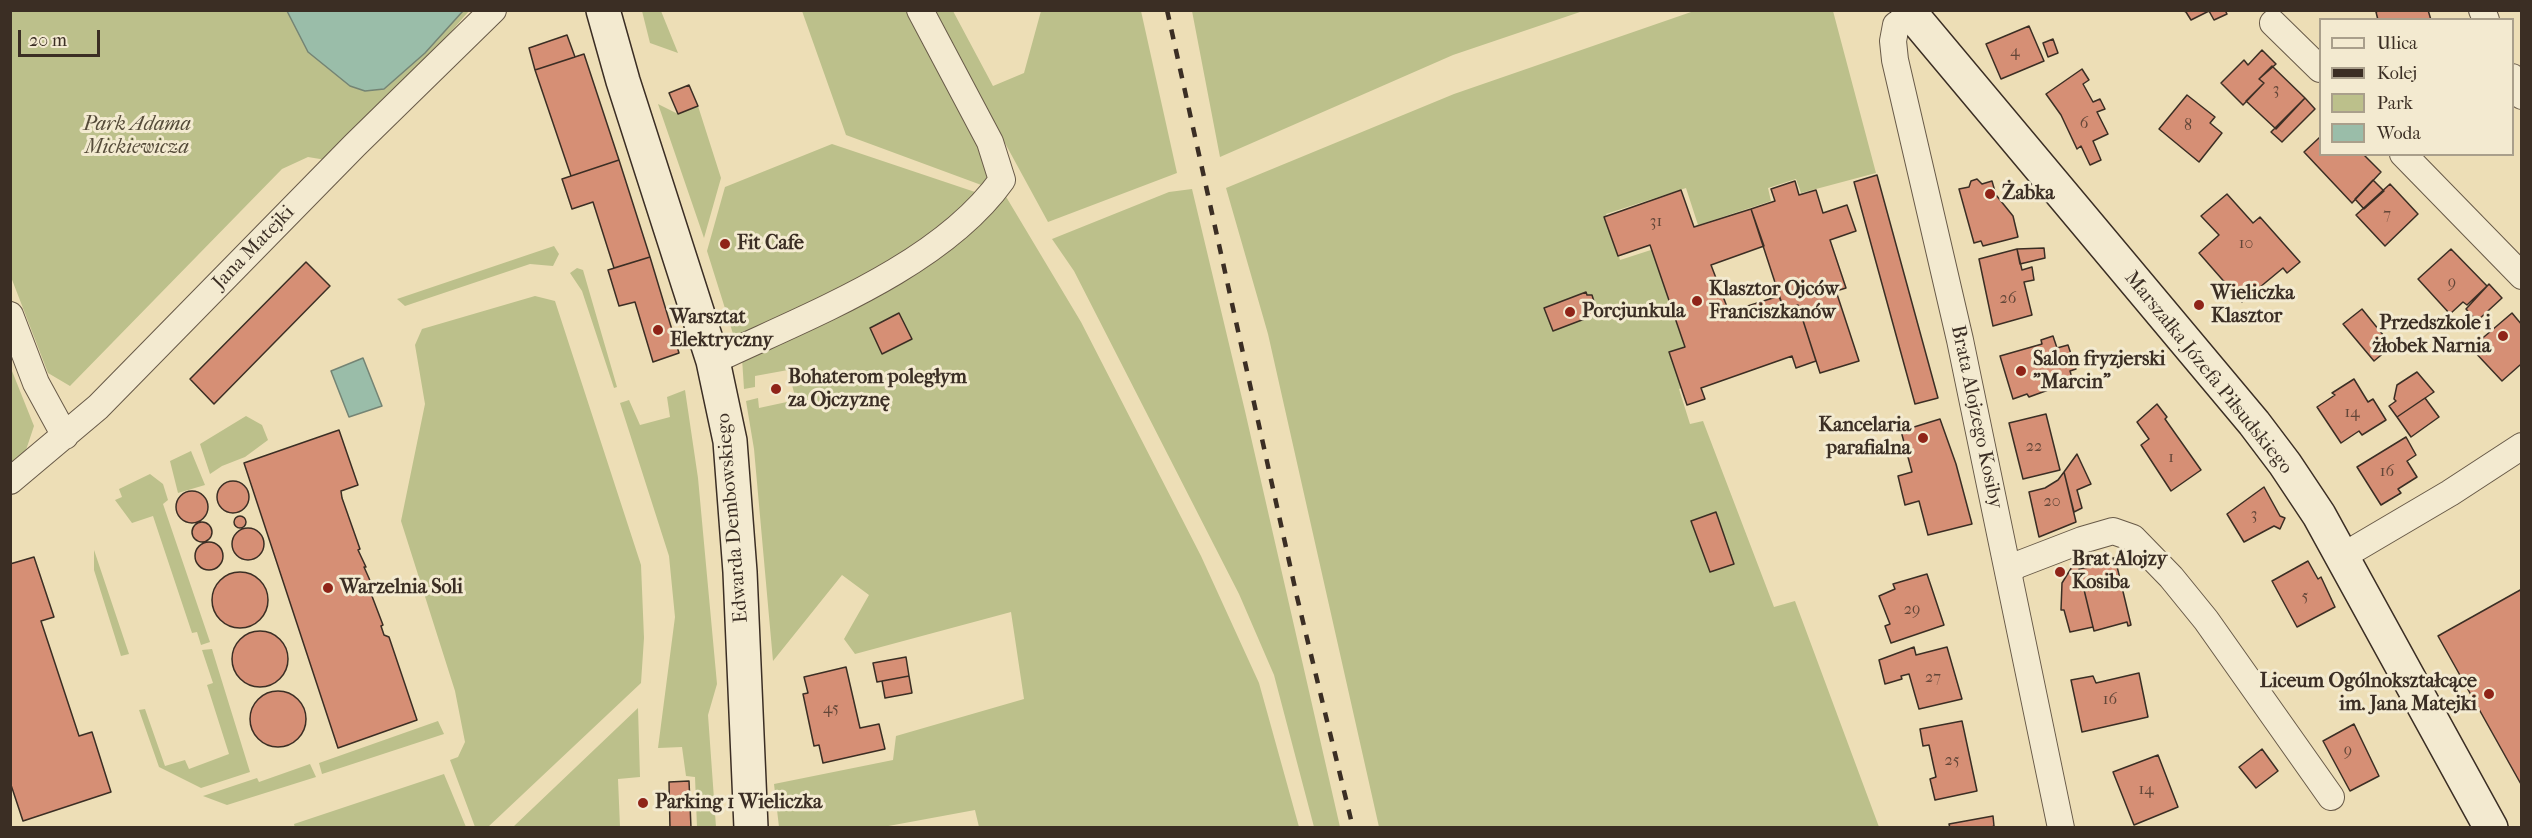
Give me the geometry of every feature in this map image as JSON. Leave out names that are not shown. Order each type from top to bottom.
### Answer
[{"type":"main road","name":"Edwarda Dembowskiego","points":[[603,10],[723,356],[740,572],[751,828]]},
{"type":"main road","name":"Marszałka Józefa Piłsudskiego","points":[[1912,12],[2254,423],[2285,464],[2343,556],[2491,828]]},
{"type":"street","name":"Jana Matejki","points":[[10,481],[65,436],[106,398],[362,138],[493,10]]},
{"type":"street","points":[[723,356],[850,296],[916,258],[968,218],[992,194],[1002,180],[990,142],[920,10]]},
{"type":"street","name":"Brata Alojzego Kosiby","points":[[1912,12],[1896,25],[1893,41],[1895,60],[1960,340],[2061,828]]},
{"type":"street","points":[[2273,22],[2319,68]]},
{"type":"street","points":[[2514,81],[2522,96]]},
{"type":"street","points":[[2405,156],[2522,276]]},
{"type":"street","points":[[10,315],[36,383],[65,436]]},
{"type":"street","points":[[2343,556],[2450,493],[2522,446]]},
{"type":"street","points":[[2008,572],[2017,565],[2082,540],[2113,531],[2133,538],[2171,577],[2206,620],[2331,797]]},
{"type":"green space","points":[[1192,10],[1583,11],[1453,55],[1220,157]]},
{"type":"green space","name":"Park Adama Mickiewicza","points":[[10,11],[469,11],[388,104],[332,161],[308,157],[282,169],[70,386],[48,373],[11,277]]},
{"type":"green space","points":[[642,11],[661,11],[678,53],[650,43]]},
{"type":"green space","points":[[802,11],[912,11],[986,153],[988,177],[984,186],[846,135]]},
{"type":"green space","points":[[933,11],[953,11],[993,86],[1024,73],[1041,11],[1141,11],[1177,173],[1048,222]]},
{"type":"green space","points":[[1694,11],[1833,11],[1876,173],[1801,193],[1796,179],[1768,188],[1771,201],[1698,225],[1686,188],[1606,214],[1620,260],[1654,249],[1688,345],[1670,353],[1687,385],[1679,389],[1690,424],[1703,421],[1774,607],[1795,601],[1879,827],[1379,827],[1268,334],[1226,188],[1454,94]],"holes":[[[1586,292],[1587,295],[1592,296],[1596,308],[1593,310],[1595,315],[1553,331],[1544,308]]]},
{"type":"green space","points":[[658,104],[678,114],[698,106],[721,178],[704,238]]},
{"type":"green space","points":[[832,144],[978,193],[916,248],[786,315],[734,337],[707,251],[725,187]]},
{"type":"green space","points":[[1192,189],[1340,827],[1314,827],[1274,675],[1239,594],[1074,271],[1052,239],[1169,192]]},
{"type":"green space","points":[[1005,195],[1081,322],[1201,556],[1259,683],[1299,827],[979,827],[975,810],[883,827],[779,827],[774,784],[893,760],[896,736],[1024,699],[1011,612],[855,654],[844,639],[869,595],[842,575],[773,661],[754,449],[746,401],[758,398],[759,408],[796,400],[788,370],[755,376],[755,387],[744,389],[742,358]]},
{"type":"green space","points":[[554,246],[559,254],[553,266],[530,264],[405,306],[397,299]]},
{"type":"green space","points":[[577,268],[583,270],[617,387],[614,388],[582,291],[570,273]]},
{"type":"green space","points":[[535,296],[555,301],[641,565],[644,638],[641,683],[488,827],[475,827],[450,760],[458,757],[465,742],[455,691],[401,521],[425,404],[415,345],[422,329]]},
{"type":"green space","points":[[10,366],[34,426],[25,453],[11,462]]},
{"type":"green space","points":[[685,390],[698,478],[717,684],[708,715],[716,827],[697,827],[695,777],[686,776],[682,747],[658,748],[675,617],[669,556],[620,403],[629,400],[640,425],[670,417],[667,397]]},
{"type":"green space","points":[[246,416],[262,425],[268,440],[245,457],[222,466],[210,474],[200,444]]},
{"type":"green space","points":[[191,451],[205,485],[178,493],[170,461]]},
{"type":"green space","points":[[150,474],[163,484],[168,500],[163,504],[210,642],[201,645],[197,632],[192,633],[153,516],[132,523],[115,500],[122,497],[119,489]]},
{"type":"green space","points":[[94,550],[129,654],[121,656],[94,570]]},
{"type":"green space","points":[[212,649],[250,772],[201,788],[159,767],[139,710],[145,709],[165,766],[185,760],[189,769],[229,754],[207,685],[213,683],[202,650]]},
{"type":"green space","points":[[638,708],[640,777],[618,779],[620,827],[513,827]]},
{"type":"green space","points":[[438,721],[444,734],[322,774],[319,763]]},
{"type":"green space","points":[[310,764],[316,777],[227,805],[203,796],[257,778],[259,782]]},
{"type":"green space","points":[[444,774],[466,827],[295,828],[294,824]]},
{"type":"water","points":[[287,11],[463,11],[425,53],[384,89],[365,91],[350,86],[308,52]]},
{"type":"water","points":[[363,358],[382,406],[349,417],[331,371]]},
{"type":"building","points":[[2182,10],[2225,10],[2227,14],[2214,20],[2209,11],[2191,20]]},
{"type":"building","points":[[2380,10],[2428,10],[2430,18],[2378,18],[2376,12]]},
{"type":"building","points":[[2029,26],[2044,61],[2001,79],[1986,44]]},
{"type":"building","points":[[567,35],[575,57],[535,70],[529,48]]},
{"type":"building","points":[[2053,39],[2058,53],[2048,57],[2043,43]]},
{"type":"building","points":[[2262,50],[2276,64],[2259,79],[2264,83],[2243,105],[2221,83],[2244,60],[2248,65]]},
{"type":"building","points":[[584,54],[619,160],[571,176],[535,70]]},
{"type":"building","points":[[2272,66],[2305,98],[2276,129],[2246,101],[2264,83],[2259,79]]},
{"type":"building","points":[[2082,69],[2089,80],[2083,84],[2093,102],[2100,99],[2105,109],[2097,112],[2108,134],[2093,141],[2101,160],[2090,165],[2081,146],[2077,149],[2061,115],[2046,94]]},
{"type":"building","points":[[689,85],[698,106],[678,114],[669,93]]},
{"type":"building","points":[[2187,95],[2215,117],[2210,123],[2222,133],[2199,162],[2159,129]]},
{"type":"building","points":[[2305,98],[2315,109],[2282,142],[2271,132]]},
{"type":"building","points":[[2319,138],[2319,156],[2365,156],[2381,172],[2352,203],[2304,152]]},
{"type":"building","points":[[619,160],[650,257],[614,268],[593,202],[572,209],[562,179]]},
{"type":"building","points":[[1877,175],[1938,398],[1915,404],[1854,182]]},
{"type":"building","points":[[1977,179],[1982,184],[1992,181],[1996,195],[2013,216],[2018,237],[1983,246],[1981,241],[1974,243],[1959,189],[1969,187],[1971,181]]},
{"type":"building","points":[[2373,180],[2384,191],[2364,209],[2355,199]]},
{"type":"building","points":[[1795,181],[1799,195],[1816,190],[1823,213],[1847,205],[1856,231],[1830,240],[1846,288],[1836,291],[1859,361],[1820,373],[1798,305],[1784,310],[1751,209],[1775,201],[1771,189]]},
{"type":"building","points":[[2390,184],[2418,214],[2385,246],[2356,215]]},
{"type":"building","name":"Klasztor Ojców Franciszkanów","points":[[1681,190],[1694,227],[1751,209],[1764,246],[1711,265],[1729,312],[1779,296],[1784,310],[1798,305],[1816,361],[1796,368],[1792,356],[1701,388],[1705,399],[1687,405],[1669,352],[1685,347],[1650,245],[1618,256],[1604,217]]},
{"type":"building","points":[[2227,194],[2253,223],[2260,217],[2300,262],[2287,273],[2283,268],[2242,302],[2199,253],[2219,235],[2201,216]]},
{"type":"building","points":[[2044,248],[2045,258],[2020,264],[2017,249]]},
{"type":"building","points":[[2017,249],[2022,270],[2032,267],[2034,280],[2024,282],[2032,315],[1993,326],[1979,259]]},
{"type":"building","points":[[2451,249],[2487,286],[2467,305],[2463,302],[2450,314],[2418,279]]},
{"type":"building","name":"Warsztat Elektryczny","points":[[650,257],[679,353],[653,362],[635,302],[619,306],[608,270]]},
{"type":"building","points":[[306,262],[330,286],[214,404],[190,379]]},
{"type":"building","points":[[2489,284],[2502,298],[2477,321],[2466,309]]},
{"type":"building","name":"Porcjunkula","points":[[1586,292],[1587,295],[1592,295],[1596,308],[1593,310],[1595,315],[1553,331],[1544,308]]},
{"type":"building","points":[[2362,309],[2392,346],[2374,361],[2343,324]]},
{"type":"building","points":[[899,313],[912,339],[882,354],[870,328]]},
{"type":"building","name":"Przedszkole i żłobek Narnia","points":[[2512,313],[2522,325],[2522,366],[2520,365],[2502,381],[2471,348]]},
{"type":"building","points":[[2053,336],[2057,348],[2068,345],[2076,369],[2070,371],[2073,381],[2029,397],[2027,394],[2013,399],[2000,356],[2042,344],[2041,340]]},
{"type":"building","points":[[2417,372],[2434,392],[2397,417],[2389,406],[2396,401],[2394,399],[2397,385]]},
{"type":"building","points":[[2354,379],[2368,402],[2373,399],[2386,420],[2362,435],[2359,431],[2341,443],[2317,407],[2335,395],[2332,393]]},
{"type":"building","points":[[2425,398],[2439,417],[2411,437],[2397,417]]},
{"type":"building","points":[[2157,404],[2201,470],[2171,491],[2141,445],[2149,439],[2137,422]]},
{"type":"building","points":[[2046,414],[2060,470],[2023,479],[2009,423]]},
{"type":"building","points":[[1940,419],[1956,464],[1972,524],[1928,535],[1919,501],[1905,505],[1898,476],[1912,472],[1901,431]]},
{"type":"building","name":"Warzelnia Soli","points":[[339,430],[358,485],[341,491],[342,498],[360,549],[358,550],[372,585],[370,591],[383,625],[381,626],[384,635],[389,637],[417,720],[338,748],[244,463]]},
{"type":"building","points":[[2406,437],[2416,455],[2407,461],[2417,477],[2398,489],[2401,493],[2381,505],[2357,467]]},
{"type":"building","points":[[2077,454],[2091,484],[2077,490],[2082,508],[2074,512],[2064,472]]},
{"type":"building","points":[[2064,472],[2076,522],[2039,537],[2029,492],[2045,488],[2058,480]]},
{"type":"building","points":[[233,481],[244,486],[249,497],[244,508],[233,513],[222,508],[217,497],[222,486]]},
{"type":"building","points":[[2264,487],[2280,516],[2285,518],[2280,529],[2274,526],[2244,542],[2227,514]]},
{"type":"building","points":[[192,491],[203,496],[208,507],[203,518],[192,523],[181,518],[176,507],[181,496]]},
{"type":"building","points":[[1716,512],[1734,564],[1710,572],[1691,521]]},
{"type":"building","points":[[242,516],[246,522],[242,528],[238,528],[234,520]]},
{"type":"building","points":[[198,522],[206,522],[212,528],[212,536],[206,542],[198,542],[192,536],[192,528]]},
{"type":"building","points":[[248,528],[259,533],[264,544],[259,555],[248,560],[237,555],[232,544],[237,533]]},
{"type":"building","points":[[209,542],[219,546],[223,556],[219,566],[209,570],[199,566],[195,556],[199,546]]},
{"type":"building","points":[[2091,552],[2094,566],[2079,569],[2093,627],[2070,632],[2064,610],[2061,610],[2062,583],[2075,562]]},
{"type":"building","points":[[34,557],[54,617],[41,621],[79,736],[92,732],[111,792],[23,821],[10,782],[10,564]]},
{"type":"building","points":[[2113,558],[2115,558],[2131,625],[2128,626],[2127,622],[2094,631],[2079,569],[2114,562]]},
{"type":"building","points":[[2308,561],[2318,579],[2321,577],[2335,607],[2297,627],[2272,581]]},
{"type":"building","points":[[234,572],[246,572],[256,576],[264,584],[268,600],[264,616],[256,624],[246,628],[234,628],[224,624],[216,616],[212,606],[212,594],[216,584],[224,576]]},
{"type":"building","points":[[1927,574],[1944,625],[1891,643],[1885,626],[1890,624],[1879,596],[1895,589],[1893,584]]},
{"type":"building","points":[[2522,589],[2522,786],[2438,636]]},
{"type":"building","points":[[254,631],[266,631],[276,635],[284,643],[288,659],[284,675],[276,683],[266,687],[254,687],[244,683],[236,675],[232,665],[232,653],[236,643],[244,635]]},
{"type":"building","points":[[1914,647],[1916,655],[1947,647],[1962,699],[1919,709],[1909,674],[1901,676],[1902,679],[1885,684],[1879,660]]},
{"type":"building","points":[[906,657],[909,676],[877,682],[873,663]]},
{"type":"building","points":[[846,667],[860,728],[879,724],[885,749],[823,763],[819,745],[814,746],[803,694],[808,693],[804,677]]},
{"type":"building","points":[[2139,673],[2148,717],[2082,732],[2071,680],[2093,676],[2096,683]]},
{"type":"building","points":[[909,676],[912,693],[885,698],[882,681]]},
{"type":"building","points":[[272,691],[284,691],[294,695],[302,703],[306,719],[302,735],[294,743],[284,747],[272,747],[262,743],[254,735],[250,725],[250,713],[254,703],[262,695]]},
{"type":"building","points":[[1962,721],[1977,791],[1935,800],[1930,779],[1936,777],[1929,745],[1923,746],[1920,729]]},
{"type":"building","points":[[2354,724],[2379,776],[2350,791],[2323,741]]},
{"type":"building","points":[[2262,749],[2278,771],[2256,788],[2239,767]]},
{"type":"building","points":[[2158,755],[2178,807],[2134,825],[2113,772]]},
{"type":"building","points":[[689,781],[691,828],[670,828],[669,782]]},
{"type":"building","points":[[1993,816],[1994,826],[1990,828],[1950,828],[1949,824]]},
{"type":"railway","points":[[1167,10],[1297,597],[1353,828]]},
{"type":"place","name":"Żabka","points":[[1990,194]]},
{"type":"place","name":"Fit Cafe","points":[[725,244]]},
{"type":"place","name":"Klasztor Ojców Franciszkanów","points":[[1697,301]]},
{"type":"place","name":"Wieliczka Klasztor","points":[[2199,305]]},
{"type":"place","name":"Porcjunkula","points":[[1570,312]]},
{"type":"place","name":"Warsztat Elektryczny","points":[[658,330]]},
{"type":"place","name":"Przedszkole i żłobek Narnia","points":[[2503,336]]},
{"type":"place","name":"Salon fryzjerski \"Marcin\"","points":[[2021,371]]},
{"type":"place","name":"Bohaterom poległym za Ojczyznę","points":[[776,389]]},
{"type":"place","name":"Kancelaria parafialna","points":[[1923,438]]},
{"type":"place","name":"Brat Alojzy Kosiba","points":[[2060,572]]},
{"type":"place","name":"Warzelnia Soli","points":[[328,588]]},
{"type":"place","name":"Liceum Ogólnokształcące im. Jana Matejki","points":[[2489,694]]},
{"type":"place","name":"Parking 1 Wieliczka","points":[[643,803]]}]
